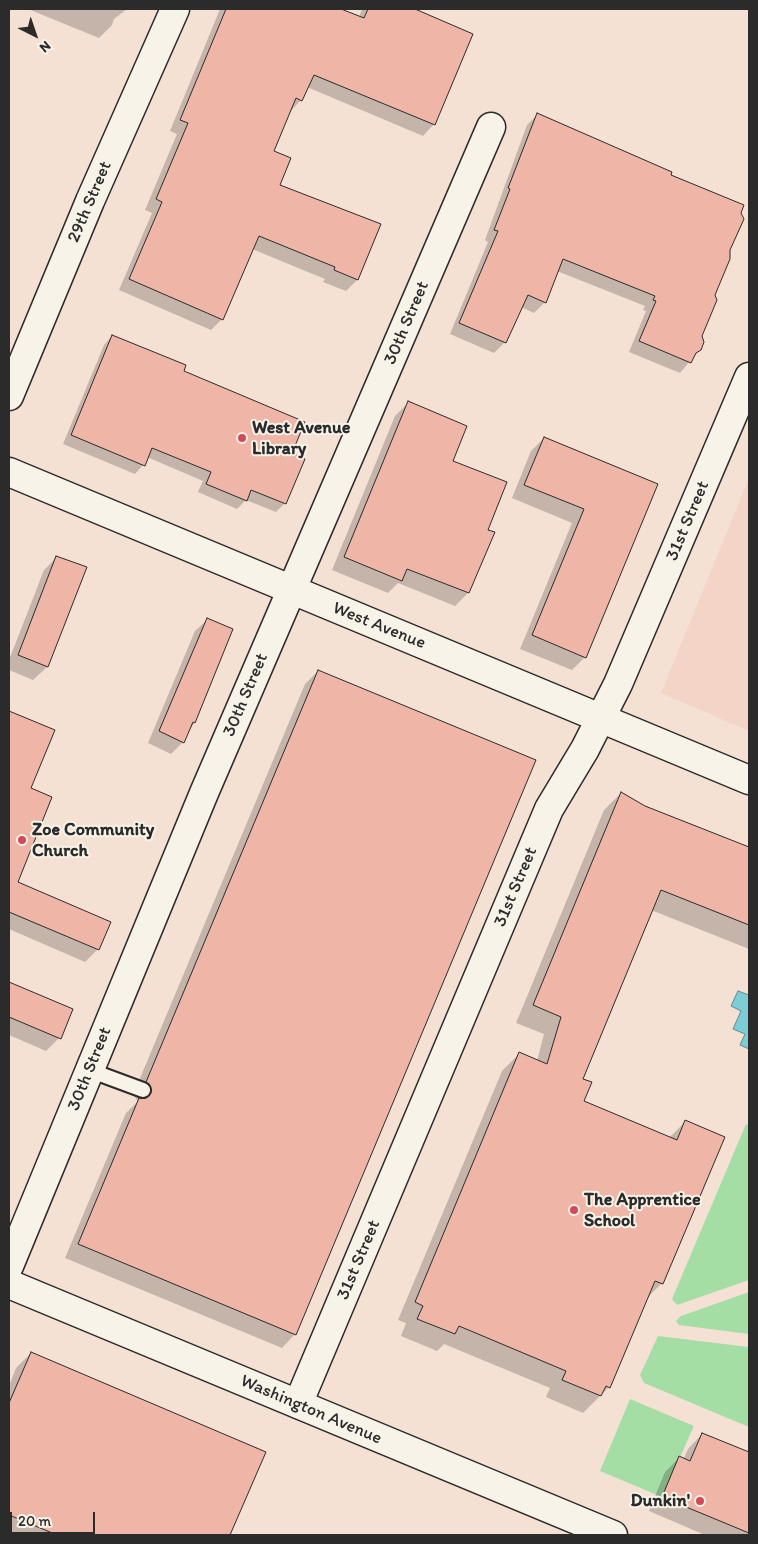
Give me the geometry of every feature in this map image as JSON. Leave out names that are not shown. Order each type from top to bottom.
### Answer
[{"type":"street","name":"29th Street","points":[[9,396],[90,201],[175,9]]},
{"type":"street","name":"30th Street","points":[[9,1266],[204,793],[491,127]]},
{"type":"street","name":"31st Street","points":[[298,1404],[549,810],[618,684],[749,377]]},
{"type":"street","name":"West Avenue","points":[[9,472],[749,780]]},
{"type":"street","name":"Washington Avenue","points":[[9,1284],[613,1535]]},
{"type":"lane","points":[[90,1070],[143,1090]]},
{"type":"shaded area","points":[[749,478],[749,731],[661,693]]},
{"type":"green space","points":[[746,1124],[749,1126],[749,1280],[677,1305],[672,1299]]},
{"type":"green space","points":[[749,1292],[749,1334],[679,1325],[676,1321],[681,1316]]},
{"type":"green space","points":[[658,1336],[749,1347],[749,1427],[644,1383],[640,1375]]},
{"type":"green space","points":[[630,1399],[694,1426],[662,1497],[600,1471]]},
{"type":"water","points":[[738,991],[749,995],[749,1049],[740,1045],[745,1034],[733,1029],[741,1011],[731,1006]]},
{"type":"building","points":[[226,9],[341,9],[364,18],[368,9],[415,9],[473,34],[435,125],[314,75],[302,101],[296,98],[274,151],[291,158],[280,185],[381,224],[358,280],[334,270],[335,267],[259,236],[223,320],[129,279],[162,202],[156,199],[188,123],[180,120]]},
{"type":"building","points":[[537,113],[672,172],[671,175],[744,205],[741,213],[744,219],[730,250],[730,259],[715,295],[717,300],[702,336],[704,342],[701,350],[696,353],[691,363],[639,341],[656,301],[653,300],[655,296],[563,259],[546,303],[528,295],[506,343],[459,323],[498,231],[494,230]]},
{"type":"building","points":[[112,335],[186,365],[184,371],[305,422],[292,453],[305,459],[286,504],[251,490],[247,501],[206,484],[211,472],[152,448],[145,466],[71,435]]},
{"type":"building","points":[[408,401],[467,426],[453,461],[507,482],[488,530],[495,532],[469,593],[407,569],[402,581],[344,557]]},
{"type":"building","points":[[544,437],[658,484],[586,658],[532,635],[584,509],[524,485]]},
{"type":"building","points":[[56,556],[87,567],[48,667],[18,655]]},
{"type":"building","points":[[207,618],[233,629],[195,723],[193,722],[184,743],[159,731]]},
{"type":"building","points":[[318,670],[536,760],[296,1335],[78,1244],[139,1098],[145,1098],[151,1093],[151,1088],[146,1082]]},
{"type":"building","name":"Zoe Community Church","points":[[9,711],[55,730],[31,788],[52,797],[18,882],[111,922],[99,950],[9,912]]},
{"type":"building","name":"The Apprentice School","points":[[621,792],[645,806],[749,847],[749,925],[661,890],[583,1079],[592,1082],[584,1101],[677,1140],[685,1120],[725,1137],[663,1284],[655,1281],[610,1388],[606,1386],[601,1396],[562,1380],[566,1371],[459,1326],[455,1334],[417,1319],[423,1306],[415,1302],[519,1052],[547,1064],[561,1017],[533,1005]]},
{"type":"building","points":[[9,982],[73,1009],[61,1039],[9,1017]]},
{"type":"building","points":[[31,1352],[266,1452],[230,1535],[57,1535],[9,1515],[9,1403]]},
{"type":"building","points":[[702,1433],[749,1452],[749,1533],[662,1497],[679,1456],[690,1461]]},
{"type":"place","name":"West Avenue Library","points":[[242,438]]},
{"type":"place","name":"Zoe Community Church","points":[[22,840]]},
{"type":"place","name":"The Apprentice School","points":[[574,1210]]},
{"type":"place","name":"Dunkin'","points":[[700,1501]]}]
